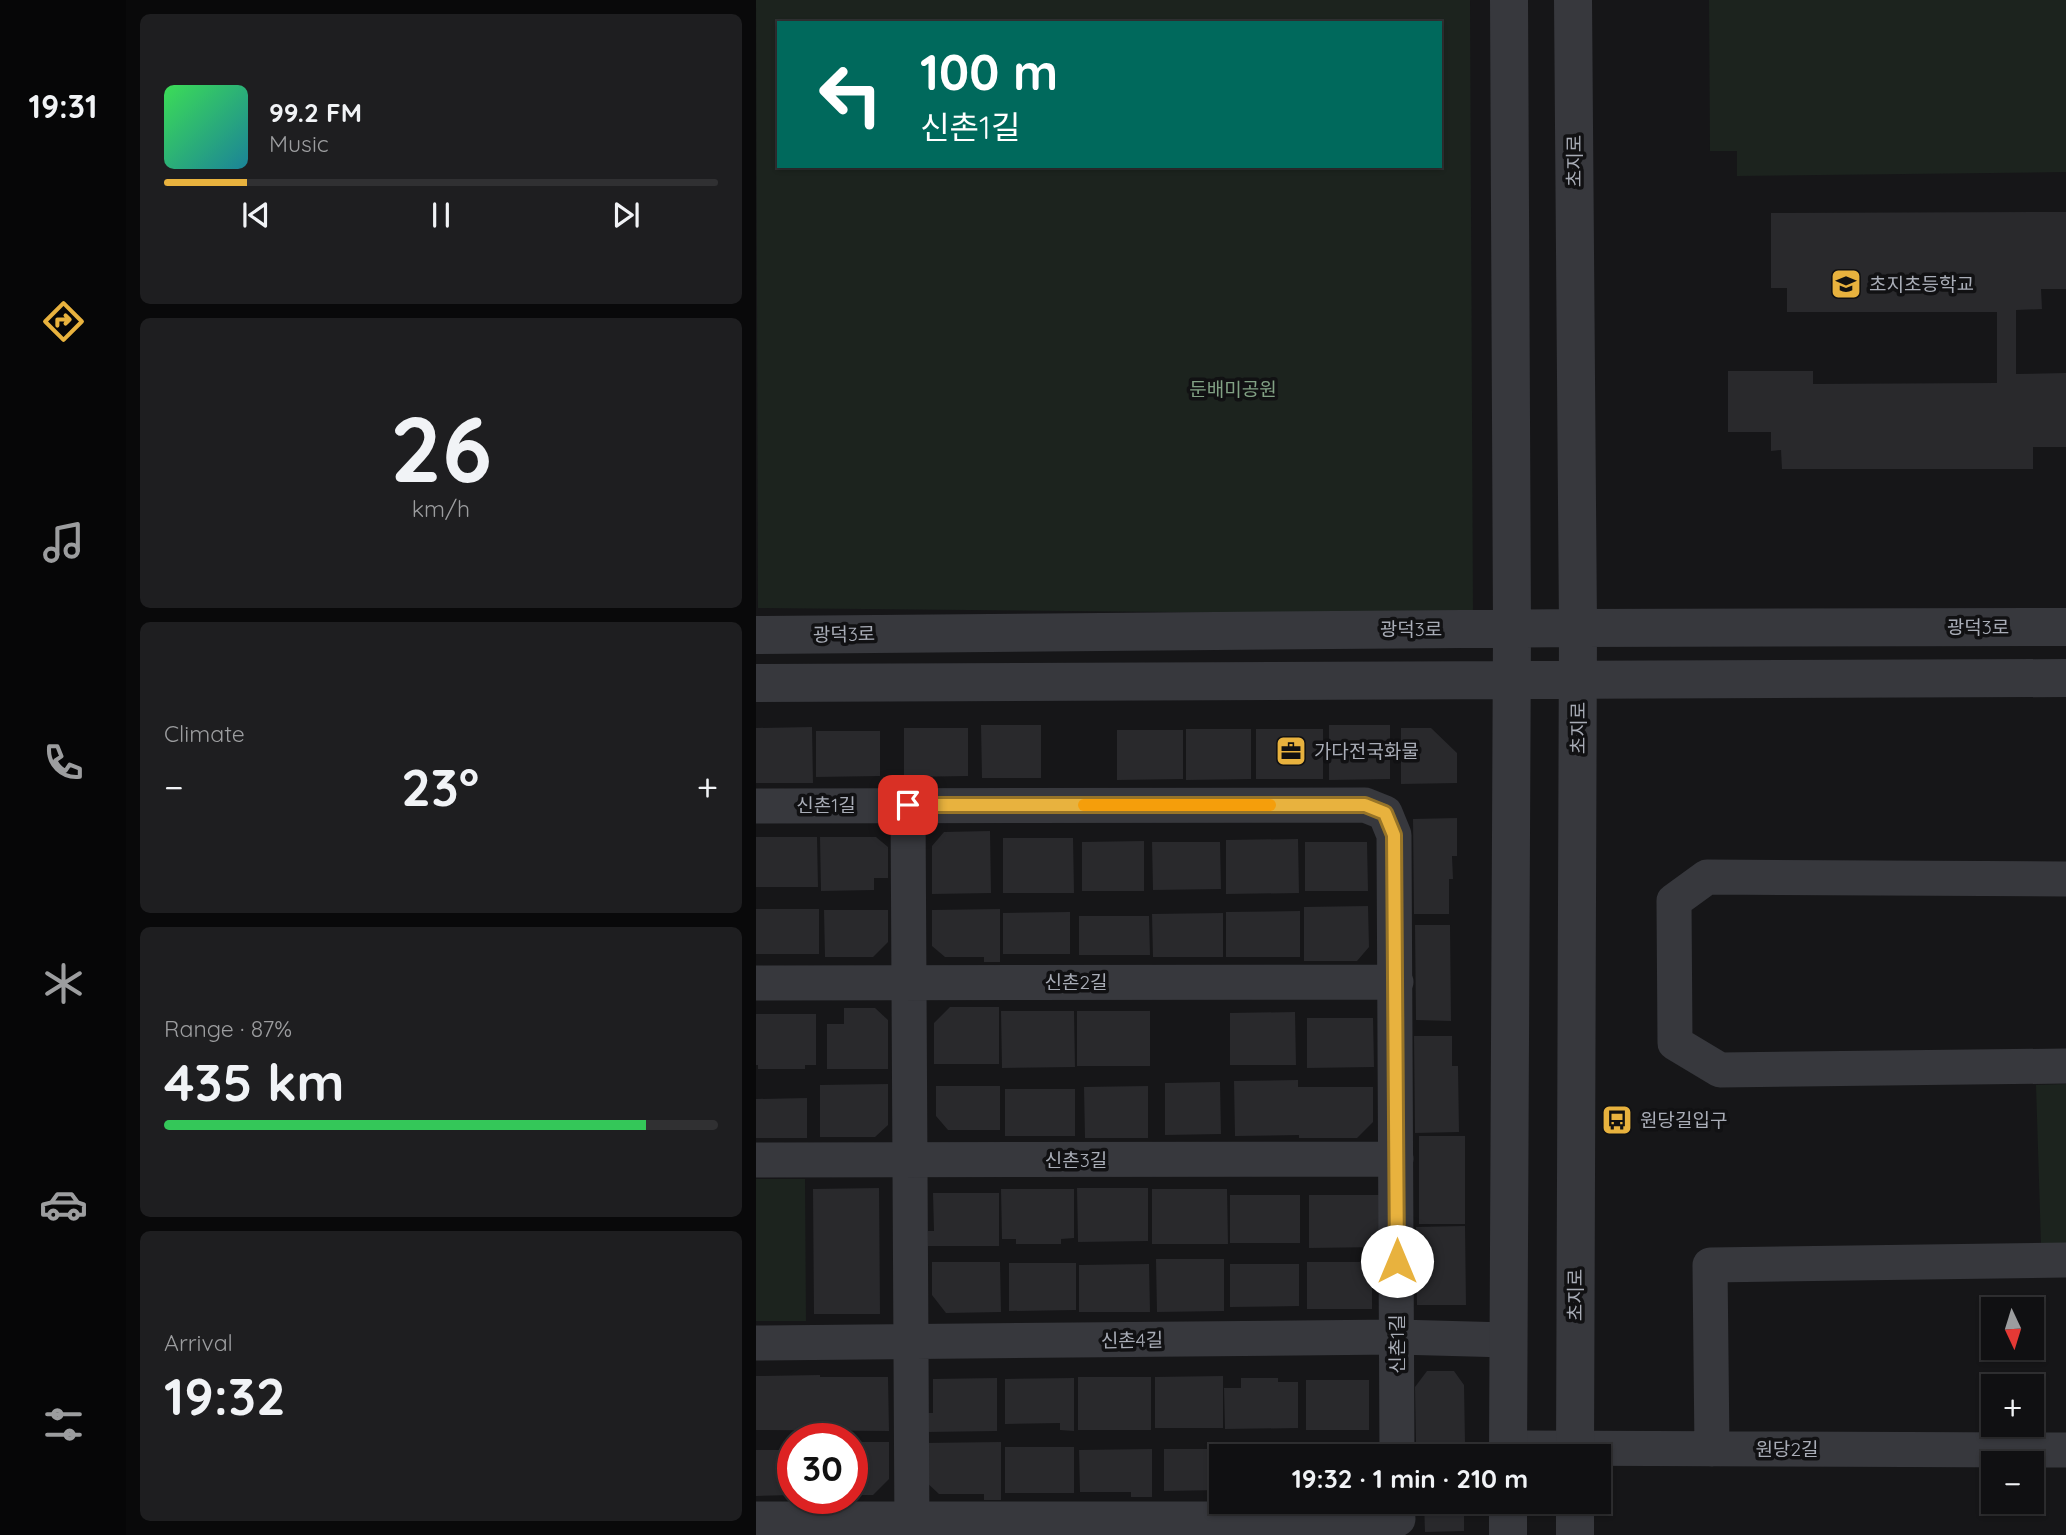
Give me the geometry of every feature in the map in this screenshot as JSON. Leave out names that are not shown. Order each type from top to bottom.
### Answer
[{"type":"street","points":[[1508,1444],[1512,680],[1509,0]]},
{"type":"street","name":"초지로","points":[[1573,0],[1578,628],[1575,1444]]},
{"type":"street","name":"광덕3로","points":[[756,635],[2066,626]]},
{"type":"street","points":[[756,683],[2066,678]]},
{"type":"street","points":[[908,805],[912,1527]]},
{"type":"street","name":"신촌1길","points":[[756,806],[1365,805],[1385,813],[1394,835],[1397,1444]]},
{"type":"street","points":[[2066,879],[1707,877],[1674,901],[1675,1042],[1720,1070],[2066,1066]]},
{"type":"street","name":"신촌2길","points":[[756,983],[1396,982]]},
{"type":"street","name":"신촌3길","points":[[756,1160],[1396,1159]]},
{"type":"street","points":[[1712,1449],[1710,1265],[2066,1259]]},
{"type":"street","name":"신촌4길","points":[[756,1343],[1397,1336],[1508,1340]]},
{"type":"street","name":"원당2길","points":[[1611,1451],[2066,1450]]},
{"type":"street","points":[[1508,1514],[1508,1535]]},
{"type":"street","points":[[1575,1514],[1575,1535]]},
{"type":"street","points":[[756,1520],[912,1527],[1398,1518]]},
{"type":"green space","name":"둔배미공원","points":[[756,0],[1470,0],[1473,615],[758,608]]},
{"type":"green space","points":[[1709,0],[2066,0],[2066,172],[1737,176],[1737,151],[1710,151]]},
{"type":"green space","points":[[2066,1084],[2066,1245],[2041,1245],[2036,1085]]},
{"type":"green space","points":[[756,1179],[805,1179],[806,1321],[756,1321]]},
{"type":"building","name":"초지초등학교","points":[[2066,212],[2066,289],[2041,289],[2042,309],[2016,310],[2016,374],[2066,373],[2066,447],[2033,447],[2033,469],[1782,469],[1781,450],[1771,451],[1771,432],[1728,432],[1728,371],[1813,371],[1813,384],[1997,383],[1997,312],[1787,312],[1787,288],[1771,288],[1771,213]]},
{"type":"building","points":[[981,725],[1041,725],[1041,778],[982,778]]},
{"type":"building","points":[[1329,725],[1390,725],[1390,779],[1329,780]]},
{"type":"building","points":[[812,727],[813,783],[756,783],[756,728]]},
{"type":"building","points":[[904,728],[968,728],[968,776],[904,777]]},
{"type":"building","points":[[1401,728],[1431,728],[1457,753],[1457,783],[1401,784]]},
{"type":"building","points":[[1186,729],[1251,729],[1251,779],[1186,780]]},
{"type":"building","points":[[1256,729],[1323,729],[1323,779],[1256,779]]},
{"type":"building","points":[[1117,730],[1183,730],[1183,779],[1117,780]]},
{"type":"building","points":[[816,731],[880,731],[880,776],[816,777]]},
{"type":"building","points":[[1457,818],[1457,856],[1452,856],[1453,879],[1449,879],[1449,914],[1414,914],[1413,819]]},
{"type":"building","points":[[990,831],[991,893],[932,894],[932,846],[944,832]]},
{"type":"building","points":[[756,837],[817,837],[818,887],[756,887]]},
{"type":"building","points":[[820,837],[876,837],[888,847],[888,878],[874,878],[874,890],[821,891]]},
{"type":"building","points":[[1003,838],[1073,838],[1074,893],[1003,893]]},
{"type":"building","points":[[1298,839],[1299,893],[1226,894],[1226,840]]},
{"type":"building","points":[[1144,841],[1144,891],[1082,891],[1082,842]]},
{"type":"building","points":[[1152,842],[1220,842],[1221,889],[1153,890]]},
{"type":"building","points":[[1305,842],[1367,842],[1368,891],[1305,891]]},
{"type":"building","points":[[1368,906],[1369,947],[1357,961],[1304,961],[1304,907]]},
{"type":"building","points":[[756,909],[819,909],[819,954],[756,954]]},
{"type":"building","points":[[1000,909],[1000,962],[984,962],[984,957],[945,957],[932,946],[932,910]]},
{"type":"building","points":[[824,910],[888,910],[888,942],[873,957],[825,957]]},
{"type":"building","points":[[1300,911],[1300,957],[1226,957],[1226,912]]},
{"type":"building","points":[[1070,912],[1070,954],[1003,954],[1003,913]]},
{"type":"building","points":[[1223,913],[1223,957],[1153,957],[1152,914]]},
{"type":"building","points":[[1079,916],[1149,916],[1150,955],[1079,955]]},
{"type":"building","points":[[1415,925],[1450,925],[1451,1021],[1416,1020]]},
{"type":"building","points":[[950,1007],[999,1007],[999,1064],[934,1064],[934,1023]]},
{"type":"building","points":[[844,1008],[875,1008],[888,1020],[888,1069],[827,1069],[827,1024],[844,1024]]},
{"type":"building","points":[[1001,1011],[1074,1011],[1075,1067],[1002,1068]]},
{"type":"building","points":[[1077,1011],[1150,1011],[1150,1066],[1077,1066]]},
{"type":"building","points":[[1295,1012],[1296,1065],[1230,1065],[1230,1013]]},
{"type":"building","points":[[756,1014],[816,1014],[816,1065],[805,1065],[805,1069],[758,1069]]},
{"type":"building","points":[[1307,1018],[1373,1018],[1374,1067],[1307,1068]]},
{"type":"building","points":[[1414,1036],[1452,1036],[1452,1066],[1458,1066],[1459,1132],[1415,1133]]},
{"type":"building","points":[[1298,1080],[1298,1087],[1373,1087],[1373,1122],[1357,1138],[1235,1136],[1234,1081]]},
{"type":"building","points":[[1220,1082],[1221,1134],[1165,1135],[1165,1083]]},
{"type":"building","points":[[888,1084],[888,1125],[875,1137],[820,1137],[820,1085]]},
{"type":"building","points":[[936,1086],[1000,1086],[1000,1130],[948,1130],[936,1116]]},
{"type":"building","points":[[1148,1086],[1148,1138],[1085,1138],[1084,1087]]},
{"type":"building","points":[[1005,1089],[1075,1089],[1075,1136],[1005,1136]]},
{"type":"building","points":[[807,1098],[807,1138],[756,1138],[756,1099]]},
{"type":"building","points":[[1419,1136],[1465,1136],[1465,1224],[1419,1224]]},
{"type":"building","points":[[879,1188],[880,1314],[814,1314],[813,1189]]},
{"type":"building","points":[[1077,1188],[1148,1188],[1148,1241],[1078,1242]]},
{"type":"building","points":[[1001,1189],[1074,1189],[1074,1238],[1061,1239],[1061,1244],[1016,1244],[1016,1239],[1002,1239]]},
{"type":"building","points":[[1152,1189],[1227,1189],[1228,1244],[1152,1244]]},
{"type":"building","points":[[933,1193],[999,1193],[999,1246],[928,1246],[928,1231],[934,1231]]},
{"type":"building","points":[[1230,1195],[1300,1195],[1300,1243],[1230,1243]]},
{"type":"building","points":[[1309,1195],[1380,1195],[1380,1247],[1309,1248]]},
{"type":"building","points":[[1465,1226],[1466,1305],[1417,1305],[1416,1227]]},
{"type":"building","points":[[1156,1259],[1224,1259],[1224,1311],[1157,1312]]},
{"type":"building","points":[[932,1262],[1000,1262],[1001,1312],[946,1313],[932,1295]]},
{"type":"building","points":[[1307,1262],[1372,1262],[1372,1309],[1307,1309]]},
{"type":"building","points":[[1009,1263],[1076,1263],[1076,1310],[1009,1311]]},
{"type":"building","points":[[1149,1264],[1150,1312],[1079,1312],[1079,1265]]},
{"type":"building","points":[[1230,1264],[1299,1264],[1299,1306],[1230,1307]]},
{"type":"building","points":[[1427,1371],[1454,1371],[1464,1385],[1465,1443],[1416,1444],[1415,1387]]},
{"type":"building","points":[[756,1376],[888,1377],[889,1431],[868,1431],[868,1423],[777,1423],[777,1430],[756,1430]]},
{"type":"building","points":[[1223,1376],[1223,1428],[1155,1428],[1155,1377]]},
{"type":"building","points":[[1078,1377],[1151,1377],[1151,1430],[1078,1430]]},
{"type":"building","points":[[997,1378],[997,1431],[927,1432],[927,1413],[933,1413],[933,1379]]},
{"type":"building","points":[[1074,1378],[1074,1431],[1060,1430],[1060,1423],[1005,1424],[1005,1379]]},
{"type":"building","points":[[1241,1378],[1278,1378],[1278,1382],[1298,1382],[1298,1428],[1225,1429],[1224,1388],[1241,1388]]},
{"type":"building","points":[[1306,1380],[1369,1380],[1369,1430],[1306,1430]]},
{"type":"building","points":[[868,1442],[889,1442],[889,1479],[873,1495],[868,1495]]},
{"type":"building","points":[[1001,1442],[1001,1500],[984,1500],[984,1494],[939,1494],[925,1481],[924,1443]]},
{"type":"building","points":[[1005,1447],[1074,1447],[1074,1493],[1005,1493]]},
{"type":"building","points":[[1152,1449],[1152,1497],[1131,1497],[1131,1492],[1080,1492],[1079,1450]]},
{"type":"building","points":[[1164,1449],[1209,1449],[1209,1490],[1164,1491]]},
{"type":"building","points":[[756,1450],[777,1450],[777,1495],[756,1496]]},
{"type":"building","points":[[1424,1514],[1464,1514],[1464,1531],[1425,1532]]},
{"type":"slow traffic","points":[[1084,805],[1270,805]]},
{"type":"place","name":"초지초등학교","points":[[1846,284]]},
{"type":"place","name":"가다전국화물","points":[[1291,751]]},
{"type":"place","name":"원당길입구","points":[[1617,1120]]},
{"type":"route","points":[[908,805],[1365,805],[1385,813],[1394,835],[1397,1261]]}]
